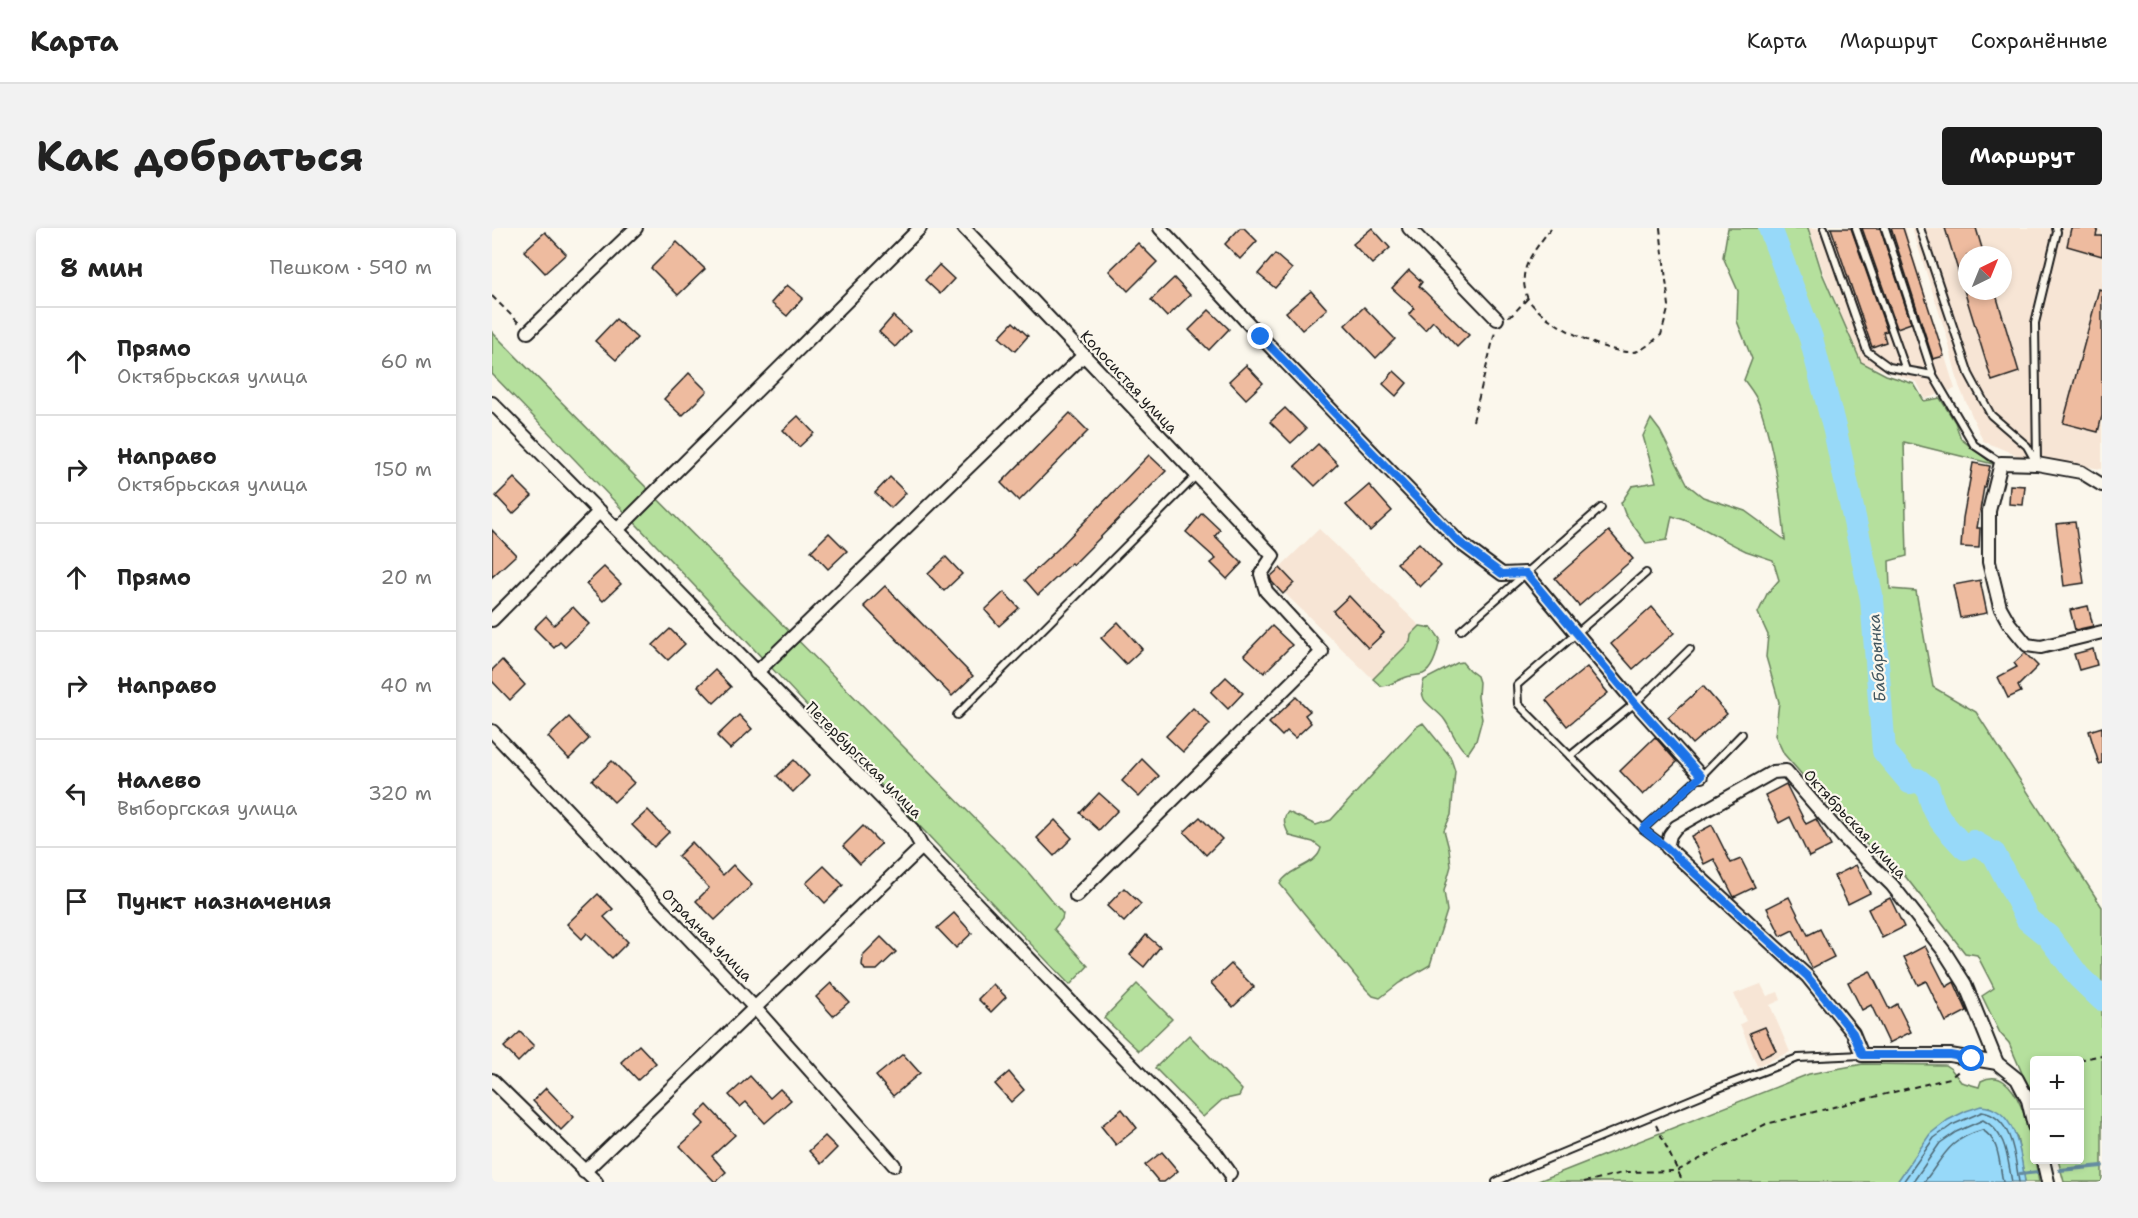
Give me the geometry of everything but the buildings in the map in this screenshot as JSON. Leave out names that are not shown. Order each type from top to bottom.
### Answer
[{"type":"street","points":[[528,332],[636,228]]},
{"type":"street","points":[[618,529],[920,228]]},
{"type":"street","name":"Колосистая улица","points":[[964,228],[1272,556],[1261,574],[1266,591],[1322,652],[1076,896]]},
{"type":"street","points":[[1161,228],[1261,337],[1459,542],[1502,574],[1526,573],[1635,703],[1701,776]]},
{"type":"street","points":[[1408,228],[1497,319]]},
{"type":"street","points":[[756,673],[1084,355]]},
{"type":"street","name":"Петербургская улица","points":[[492,403],[912,830],[922,847],[1215,1152],[1229,1177]]},
{"type":"street","points":[[2102,485],[2081,472],[2037,464],[2001,463],[1989,511],[1989,562],[2000,607],[2009,623],[2027,645],[2041,647],[2102,632]]},
{"type":"street","points":[[492,620],[600,511]]},
{"type":"street","name":"Отрадная улица","points":[[492,731],[754,1007],[894,1165]]},
{"type":"street","name":"Октябрьская улица","points":[[1666,847],[1676,827],[1773,772],[1786,771],[1843,837],[1892,885],[1944,951],[1965,984],[1997,1063]]},
{"type":"street","points":[[584,1172],[922,847]]},
{"type":"street","points":[[1666,847],[1807,976],[1853,1033],[1862,1055],[1950,1055],[1997,1063],[2017,1079],[2028,1100],[2030,1110]]},
{"type":"street","points":[[492,1080],[596,1182]]},
{"type":"street","points":[[2044,1164],[2048,1182]]},
{"type":"lane","points":[[1824,228],[1867,351],[1889,367],[1933,375]]},
{"type":"lane","points":[[1856,228],[1906,370]]},
{"type":"lane","points":[[1885,228],[1933,375],[1974,445],[2001,463]]},
{"type":"lane","points":[[1920,228],[1969,374],[1990,415],[2027,447],[2037,464]]},
{"type":"lane","points":[[2037,464],[2035,323],[2057,232],[2056,228]]},
{"type":"lane","points":[[957,715],[1196,476]]},
{"type":"lane","points":[[1461,630],[1601,508]]},
{"type":"lane","points":[[1646,573],[1517,685],[1518,704],[1643,829],[1666,847]]},
{"type":"lane","points":[[1570,756],[1635,703],[1690,649]]},
{"type":"lane","points":[[1643,829],[1701,776],[1742,734]]},
{"type":"lane","points":[[1496,1182],[1523,1168],[1798,1058],[1862,1055]]},
{"type":"path","points":[[1551,228],[1527,264],[1523,279],[1528,298],[1538,309],[1588,342],[1617,351],[1637,351],[1661,335],[1669,306],[1660,228]]},
{"type":"path","points":[[492,296],[528,332]]},
{"type":"path","points":[[1473,421],[1497,319],[1512,315],[1528,298]]},
{"type":"path","points":[[2084,1059],[2102,1055]]},
{"type":"path","points":[[1584,1182],[1627,1172],[1677,1171],[1766,1124],[1950,1078],[1972,1059]]},
{"type":"path","points":[[1652,1116],[1683,1182]]},
{"type":"shaded area","points":[[1809,228],[1905,228],[1955,389],[1925,399],[1917,382],[1861,362],[1823,271]]},
{"type":"shaded area","points":[[1912,228],[2102,228],[2102,469],[2021,457],[1983,441],[1959,386],[1947,337]]},
{"type":"shaded area","points":[[1319,529],[1420,626],[1411,635],[1410,642],[1373,679],[1269,578]]},
{"type":"shaded area","points":[[1761,984],[1767,996],[1778,992],[1781,1000],[1770,1005],[1790,1052],[1757,1066],[1740,1024],[1746,1021],[1734,994]]},
{"type":"green space","points":[[1728,228],[1808,228],[1822,273],[1861,362],[1886,375],[1914,384],[1924,401],[1940,398],[1955,422],[1961,439],[1993,464],[1904,442],[1907,556],[1889,561],[1890,589],[1916,591],[1933,687],[1976,712],[2102,907],[2102,1182],[2064,1182],[2059,1164],[2084,1164],[2084,1056],[2030,1056],[2030,1092],[2009,1043],[2000,1033],[1982,996],[1994,988],[1977,955],[1965,953],[1901,871],[1890,867],[1844,823],[1784,754],[1775,735],[1779,702],[1766,657],[1768,635],[1758,613],[1767,594],[1779,580],[1773,560],[1746,551],[1672,516],[1667,540],[1646,543],[1625,514],[1621,503],[1632,486],[1656,482],[1643,436],[1651,419],[1660,431],[1688,485],[1703,497],[1745,511],[1785,540],[1779,489],[1769,437],[1758,401],[1744,380],[1752,359],[1737,321],[1738,291],[1723,257]]},
{"type":"green space","points":[[492,332],[1027,871],[1063,914],[1054,929],[1088,966],[1070,985],[638,525],[492,374]]},
{"type":"green space","points":[[1420,626],[1432,628],[1440,639],[1430,668],[1423,674],[1381,686],[1373,679],[1410,642],[1411,635]]},
{"type":"green space","points":[[1462,662],[1477,676],[1482,719],[1476,741],[1468,753],[1458,743],[1444,719],[1425,701],[1422,692],[1424,680]]},
{"type":"green space","points":[[1423,723],[1450,756],[1455,771],[1451,815],[1444,830],[1451,866],[1444,891],[1447,911],[1430,965],[1399,983],[1380,998],[1373,996],[1366,989],[1280,884],[1284,878],[1314,859],[1321,848],[1313,842],[1290,836],[1284,821],[1288,812],[1316,825],[1331,820],[1416,727]]},
{"type":"green space","points":[[1137,984],[1172,1019],[1139,1051],[1104,1018]]},
{"type":"green space","points":[[1189,1035],[1242,1090],[1239,1096],[1222,1100],[1203,1117],[1155,1068]]},
{"type":"green space","points":[[1863,1064],[1945,1065],[1961,1082],[1979,1087],[1981,1081],[1995,1078],[2007,1084],[2024,1114],[2030,1133],[2030,1164],[2036,1164],[2039,1182],[2025,1182],[2017,1137],[2001,1115],[1989,1107],[1909,1166],[1897,1182],[1536,1182],[1809,1074]]},
{"type":"water","points":[[1981,1106],[1993,1109],[2010,1124],[2019,1147],[2025,1182],[1897,1182],[1930,1134],[1948,1120]]},
{"type":"waterway","name":"Бабарынка","points":[[1770,228],[1811,338],[1835,431],[1872,599],[1884,751],[1910,782],[1918,780],[1928,788],[1937,814],[1965,848],[1973,842],[1994,854],[2028,920],[2048,936],[2079,977],[2102,999]]},
{"type":"waterway","points":[[2060,1170],[2102,1166]]},
{"type":"waterway","points":[[2020,1174],[2038,1172]]},
{"type":"route","points":[[1261,337],[1459,542],[1502,574],[1526,573],[1635,703],[1701,776],[1643,829],[1666,847],[1807,976],[1853,1033],[1862,1055],[1950,1055],[1972,1059]]}]
